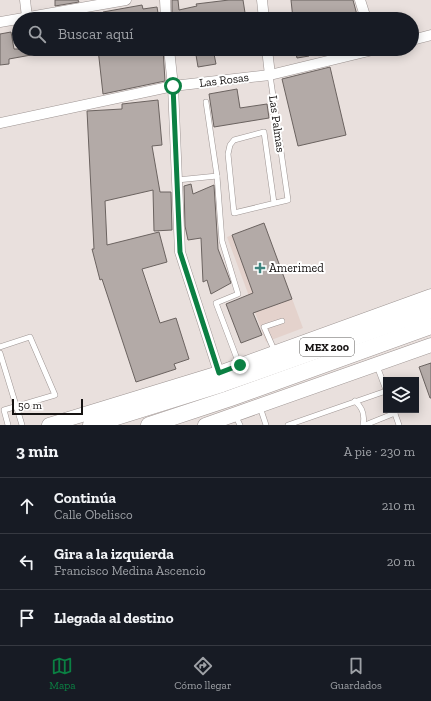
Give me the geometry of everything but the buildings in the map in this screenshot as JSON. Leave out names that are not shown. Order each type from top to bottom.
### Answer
[{"type":"highway","name":"MEX 200","points":[[91,425],[220,379],[431,310]]},
{"type":"highway","name":"MEX 200","points":[[149,425],[228,400],[431,326]]},
{"type":"main road","points":[[49,425],[220,379],[240,365],[431,296]]},
{"type":"main road","points":[[205,425],[237,419],[259,405],[431,345]]},
{"type":"street","points":[[25,0],[26,12]]},
{"type":"street","points":[[56,12],[126,0]]},
{"type":"street","points":[[165,0],[166,12]]},
{"type":"street","points":[[262,0],[263,12]]},
{"type":"street","points":[[360,0],[364,12]]},
{"type":"street","points":[[0,22],[12,20]]},
{"type":"street","points":[[419,38],[431,35]]},
{"type":"street","points":[[170,56],[173,86],[180,252],[228,400]]},
{"type":"street","name":"Las Palmas","points":[[268,56],[270,75]]},
{"type":"street","name":"Las Rosas","points":[[0,123],[173,86],[270,75],[347,56]]},
{"type":"lane","name":"Las Palmas","points":[[270,75],[288,200],[274,203]]},
{"type":"lane","points":[[206,102],[218,176],[222,241],[238,294],[216,303],[240,365]]},
{"type":"lane","points":[[264,132],[274,203],[234,213],[228,154],[230,145],[234,140],[264,132]]},
{"type":"lane","points":[[177,180],[218,176]]},
{"type":"lane","points":[[276,352],[264,327],[282,321]]},
{"type":"lane","points":[[0,347],[30,337],[55,395],[4,410],[8,425]]},
{"type":"lane","points":[[0,353],[22,425]]},
{"type":"lane","points":[[377,365],[383,382]]},
{"type":"lane","points":[[288,425],[383,391]]},
{"type":"lane","points":[[356,401],[361,406],[363,411],[365,418],[364,425]]},
{"type":"lane","points":[[259,405],[266,425]]},
{"type":"lane","points":[[364,425],[392,413]]},
{"type":"lane","points":[[394,413],[399,425]]},
{"type":"shaded area","name":"Amerimed","points":[[264,223],[303,328],[266,342],[227,237]]},
{"type":"place","name":"Amerimed","points":[[260,268]]},
{"type":"route","points":[[173,86],[180,252],[219,373],[240,365]]}]
